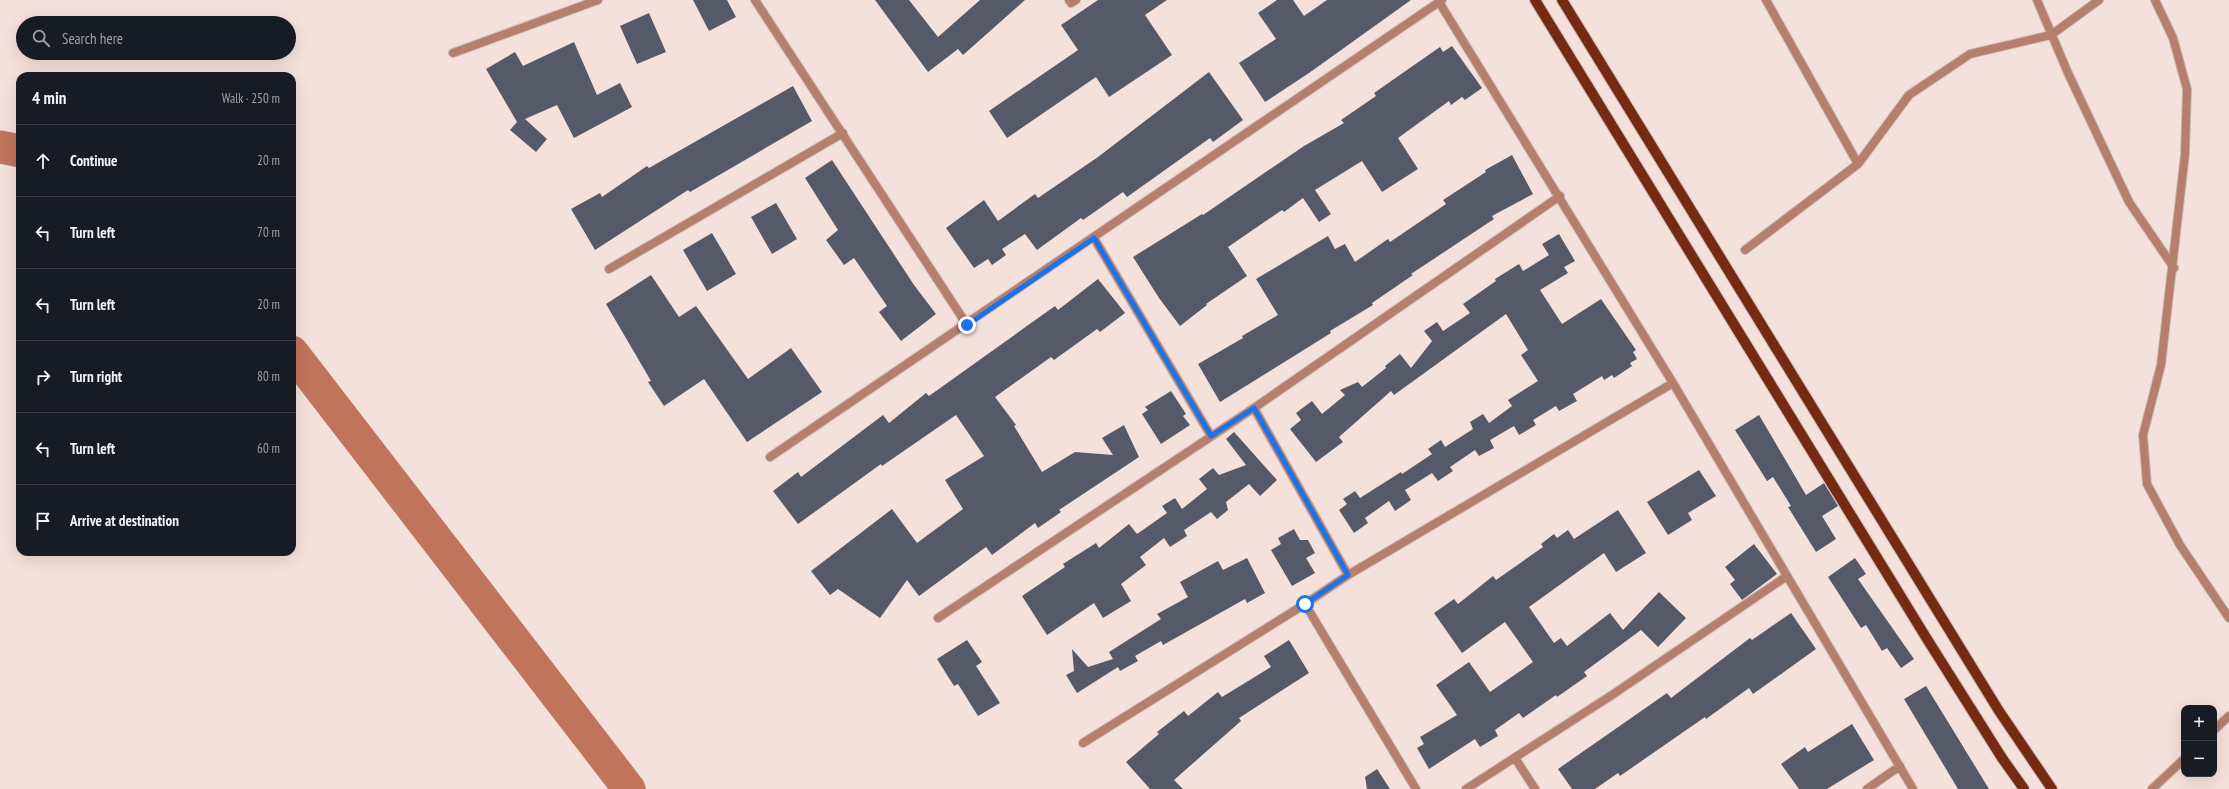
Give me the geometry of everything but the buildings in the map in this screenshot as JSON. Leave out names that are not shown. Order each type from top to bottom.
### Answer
[{"type":"main road","points":[[1534,0],[1927,639],[2002,758],[2024,789]]},
{"type":"main road","points":[[1562,0],[1999,711],[2052,789]]},
{"type":"street","points":[[453,53],[598,0]]},
{"type":"street","points":[[755,0],[967,325]]},
{"type":"street","points":[[1069,0],[1071,3],[1076,0]]},
{"type":"street","points":[[1766,0],[1858,164]]},
{"type":"street","points":[[2037,0],[2051,35],[2128,202],[2174,268]]},
{"type":"street","points":[[1745,250],[1858,164],[1909,95],[1970,54],[2051,35],[2099,0]]},
{"type":"street","points":[[2155,0],[2173,38],[2187,89],[2185,154],[2174,268],[2161,365],[2143,435],[2147,484],[2180,545],[2229,618]]},
{"type":"street","points":[[770,456],[967,325],[1441,1],[1673,383],[1913,789]]},
{"type":"street","points":[[609,268],[843,133]]},
{"type":"street","points":[[938,618],[1254,408],[1560,196]]},
{"type":"street","points":[[1094,238],[1211,436]]},
{"type":"street","points":[[1083,743],[1305,604],[1348,575],[1673,383]]},
{"type":"street","points":[[1254,408],[1348,575]]},
{"type":"street","points":[[1466,789],[1612,695],[1787,576]]},
{"type":"street","points":[[1305,604],[1416,789]]},
{"type":"street","points":[[2217,727],[2229,716]]},
{"type":"street","points":[[1515,758],[1535,789]]},
{"type":"street","points":[[2152,789],[2181,762]]},
{"type":"street","points":[[1867,789],[1900,766]]},
{"type":"waterway","points":[[0,147],[16,150]]},
{"type":"waterway","points":[[296,357],[629,789]]},
{"type":"route","points":[[967,325],[1094,238],[1211,436],[1254,408],[1348,575],[1305,604]]}]
